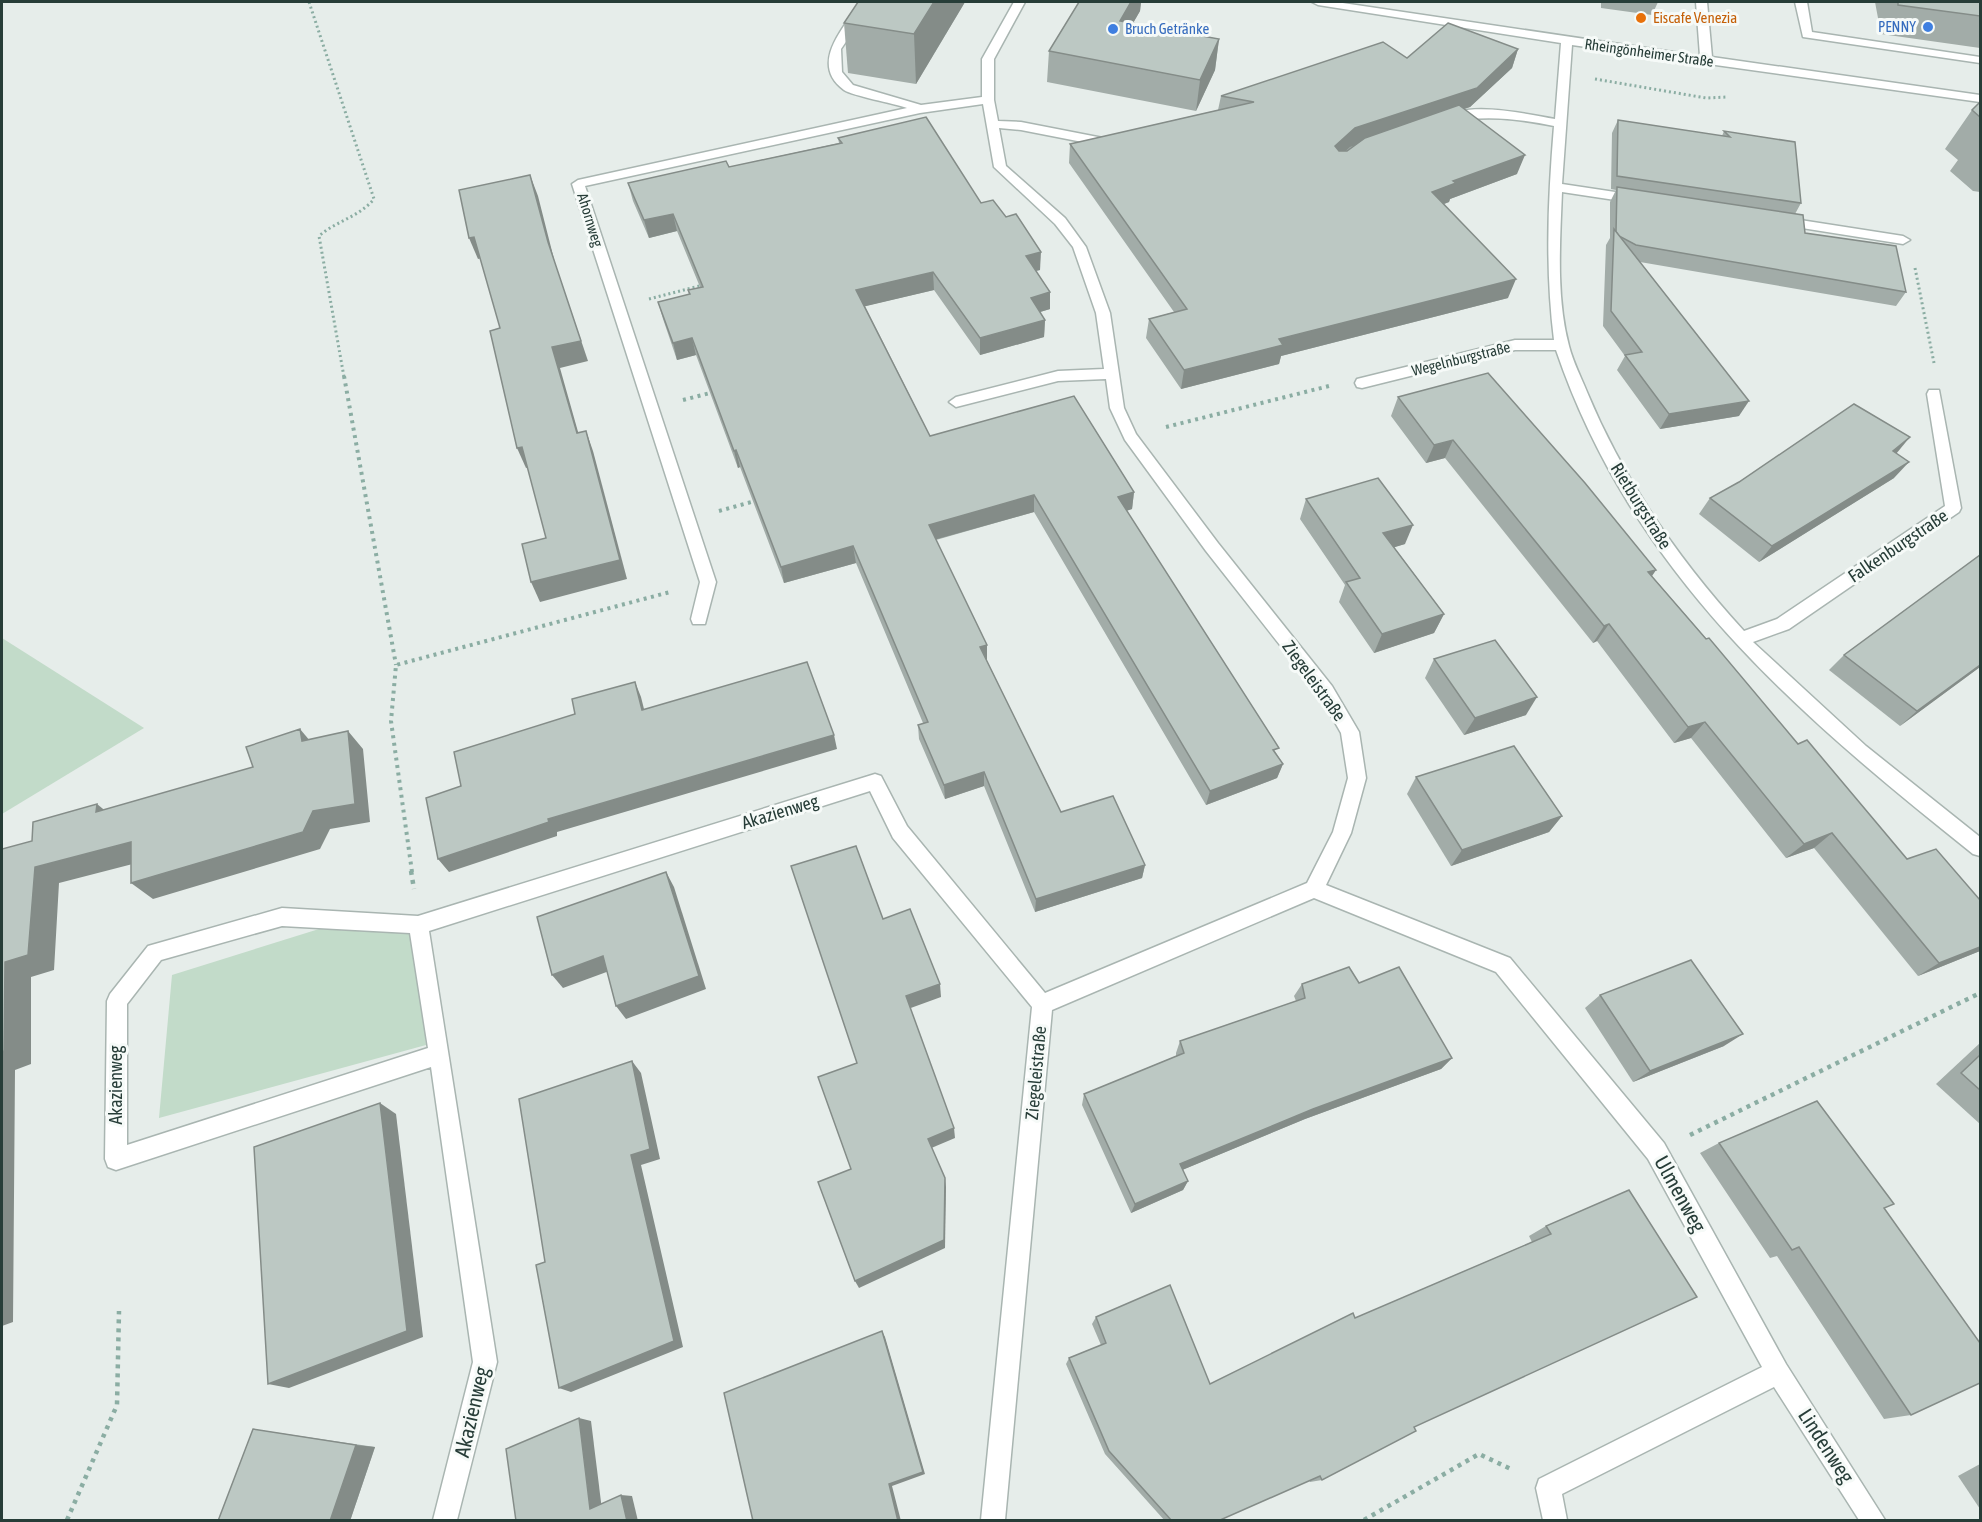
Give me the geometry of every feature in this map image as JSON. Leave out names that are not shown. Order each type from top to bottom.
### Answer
[{"type":"street","points":[[867,2],[835,49],[836,73],[849,88],[890,98],[920,109]]},
{"type":"street","name":"Ziegeleistraße","points":[[993,1521],[1042,1004],[1314,889],[1342,833],[1357,778],[1350,732],[1326,691],[1212,547],[1130,436],[1117,408],[1102,314],[1078,247],[1060,221],[1000,167],[988,100],[988,59],[1019,2]]},
{"type":"street","name":"Rheingönheimer Straße","points":[[1318,2],[1568,41],[1980,98]]},
{"type":"street","points":[[1702,2],[1706,61]]},
{"type":"street","points":[[1802,2],[1807,35],[1980,60]]},
{"type":"street","name":"Rietburgstraße","points":[[1568,41],[1559,123],[1555,273],[1561,345],[1592,427],[1642,512],[1680,567],[1741,639],[1810,708],[1980,848]]},
{"type":"street","name":"Ahornweg","points":[[708,582],[616,307],[578,184],[920,109],[988,100]]},
{"type":"street","points":[[1432,125],[1465,113],[1493,113],[1559,123]]},
{"type":"street","points":[[992,123],[1021,126],[1103,142],[1122,139]]},
{"type":"street","points":[[1557,187],[1649,201]]},
{"type":"street","points":[[1764,219],[1903,240]]},
{"type":"street","name":"Wegelnburgstraße","points":[[1362,383],[1515,345],[1561,345]]},
{"type":"street","points":[[956,402],[1058,376],[1111,374]]},
{"type":"street","name":"Falkenburgstraße","points":[[1741,639],[1783,624],[1953,508],[1934,394]]},
{"type":"street","points":[[699,619],[708,582]]},
{"type":"street","name":"Akazienweg","points":[[440,1054],[116,1159],[117,1001],[155,953],[282,917],[418,925],[875,782],[900,832],[1042,1004]]},
{"type":"street","name":"Ulmenweg","points":[[1314,889],[1503,965],[1656,1151],[1778,1372]]},
{"type":"street","name":"Akazienweg","points":[[418,925],[440,1054],[485,1362],[445,1521]]},
{"type":"street","points":[[1555,1521],[1548,1488],[1778,1372]]},
{"type":"street","name":"Lindenweg","points":[[1778,1372],[1873,1521]]},
{"type":"path","points":[[309,2],[374,199],[369,207],[325,229],[319,236],[396,665],[391,721],[418,925]]},
{"type":"path","points":[[1903,240],[1914,260],[1938,383],[1934,394]]},
{"type":"path","points":[[616,307],[708,284]]},
{"type":"path","points":[[1130,436],[1339,383],[1362,383]]},
{"type":"path","points":[[650,409],[717,391]]},
{"type":"path","points":[[686,520],[764,498]]},
{"type":"path","points":[[396,665],[708,582]]},
{"type":"path","points":[[1656,1151],[1980,993]]},
{"type":"path","points":[[67,1521],[117,1405],[119,1311]]},
{"type":"path","points":[[1364,1521],[1479,1454],[1548,1488]]},
{"type":"green space","points":[[2,638],[144,728],[2,814]]},
{"type":"green space","points":[[319,929],[417,934],[426,1045],[159,1118],[172,975]]},
{"type":"building","points":[[858,2],[934,2],[914,34],[844,23]]},
{"type":"building","points":[[1079,2],[1131,2],[1120,21],[1219,39],[1200,80],[1049,51]]},
{"type":"building","points":[[1898,2],[1980,2],[1980,16],[1898,5]]},
{"type":"building","points":[[1448,23],[1518,49],[1477,88],[1355,128],[1335,146],[1339,151],[1347,151],[1365,138],[1459,105],[1525,155],[1453,181],[1456,183],[1432,192],[1516,279],[1279,339],[1283,345],[1184,370],[1149,319],[1187,309],[1070,144],[1254,102],[1221,96],[1383,42],[1407,58]]},
{"type":"building","points":[[1980,102],[1980,117],[1972,110]]},
{"type":"building","points":[[926,117],[981,203],[993,200],[1006,217],[1016,214],[1041,252],[1026,256],[1050,292],[1031,298],[1045,320],[980,338],[933,272],[856,290],[930,436],[1074,396],[1134,492],[1118,497],[1279,748],[1273,750],[1283,764],[1210,791],[1034,495],[929,525],[987,645],[980,647],[1061,812],[1113,796],[1145,865],[1036,899],[984,772],[944,785],[918,725],[928,722],[853,546],[781,567],[692,338],[673,343],[658,302],[690,294],[688,290],[703,287],[673,214],[644,220],[628,183],[726,161],[729,167],[842,143],[838,138]]},
{"type":"building","points":[[1618,120],[1730,137],[1724,131],[1795,142],[1801,203],[1617,176]]},
{"type":"building","points":[[530,175],[548,242],[581,341],[552,347],[577,433],[586,431],[620,560],[531,582],[522,544],[546,538],[522,447],[517,448],[490,331],[500,328],[474,237],[469,238],[459,190]]},
{"type":"building","points":[[1617,187],[1803,215],[1805,233],[1896,246],[1906,292],[1636,245],[1616,232]]},
{"type":"building","points":[[1614,229],[1749,401],[1669,414],[1625,355],[1642,352],[1611,311]]},
{"type":"building","points":[[1488,373],[1585,483],[1656,570],[1648,572],[1706,639],[1709,638],[1798,744],[1807,740],[1907,859],[1936,849],[1980,900],[1980,947],[1939,963],[1832,833],[1804,844],[1705,722],[1688,727],[1609,624],[1604,626],[1453,440],[1434,445],[1398,397]]},
{"type":"building","points":[[1854,404],[1910,437],[1893,451],[1909,462],[1772,546],[1710,498],[1739,482]]},
{"type":"building","points":[[1378,478],[1413,525],[1383,533],[1444,614],[1382,634],[1346,582],[1360,578],[1306,499]]},
{"type":"building","points":[[1980,555],[1980,665],[1917,711],[1844,655]]},
{"type":"building","points":[[1495,640],[1537,697],[1475,718],[1434,659]]},
{"type":"building","points":[[807,662],[834,735],[548,819],[549,822],[438,859],[426,798],[461,786],[454,752],[575,714],[572,699],[635,682],[642,710]]},
{"type":"building","points":[[300,729],[302,741],[348,731],[355,804],[313,811],[303,832],[131,883],[131,842],[35,867],[28,955],[5,962],[4,1051],[2,1052],[2,849],[32,841],[33,822],[97,804],[96,812],[253,767],[246,747]]},
{"type":"building","points":[[1514,746],[1562,816],[1462,850],[1416,777]]},
{"type":"building","points":[[856,846],[883,919],[910,909],[940,984],[906,996],[954,1128],[928,1139],[945,1178],[944,1240],[855,1281],[818,1182],[851,1169],[818,1077],[857,1063],[791,866]]},
{"type":"building","points":[[666,872],[699,976],[616,1006],[603,956],[552,975],[537,917]]},
{"type":"building","points":[[1691,960],[1743,1034],[1650,1071],[1600,995]]},
{"type":"building","points":[[1349,967],[1359,983],[1399,967],[1452,1058],[1313,1109],[1180,1164],[1188,1181],[1135,1204],[1084,1094],[1184,1053],[1180,1041],[1305,998],[1302,984]]},
{"type":"building","points":[[1980,1055],[1980,1090],[1961,1073]]},
{"type":"building","points":[[632,1061],[650,1149],[631,1155],[674,1341],[559,1388],[536,1265],[545,1262],[519,1099]]},
{"type":"building","points":[[1817,1101],[1894,1204],[1884,1208],[1980,1343],[1980,1383],[1911,1415],[1799,1247],[1792,1250],[1719,1143]]},
{"type":"building","points":[[380,1103],[407,1331],[268,1384],[254,1147]]},
{"type":"building","points":[[1629,1190],[1697,1297],[1414,1427],[1416,1431],[1322,1480],[1320,1476],[1218,1521],[1172,1521],[1109,1451],[1069,1358],[1106,1343],[1096,1317],[1170,1285],[1210,1384],[1353,1313],[1355,1318],[1551,1234],[1546,1226]]},
{"type":"building","points":[[882,1331],[923,1472],[889,1484],[898,1521],[753,1521],[724,1393]]},
{"type":"building","points":[[579,1418],[590,1509],[621,1495],[627,1521],[516,1521],[506,1449]]},
{"type":"building","points":[[253,1429],[356,1445],[330,1521],[218,1521]]},
{"type":"place","name":"Eiscafe Venezia","points":[[1641,18]]},
{"type":"place","name":"PENNY","points":[[1928,27]]},
{"type":"place","name":"Bruch Getränke","points":[[1113,29]]}]
